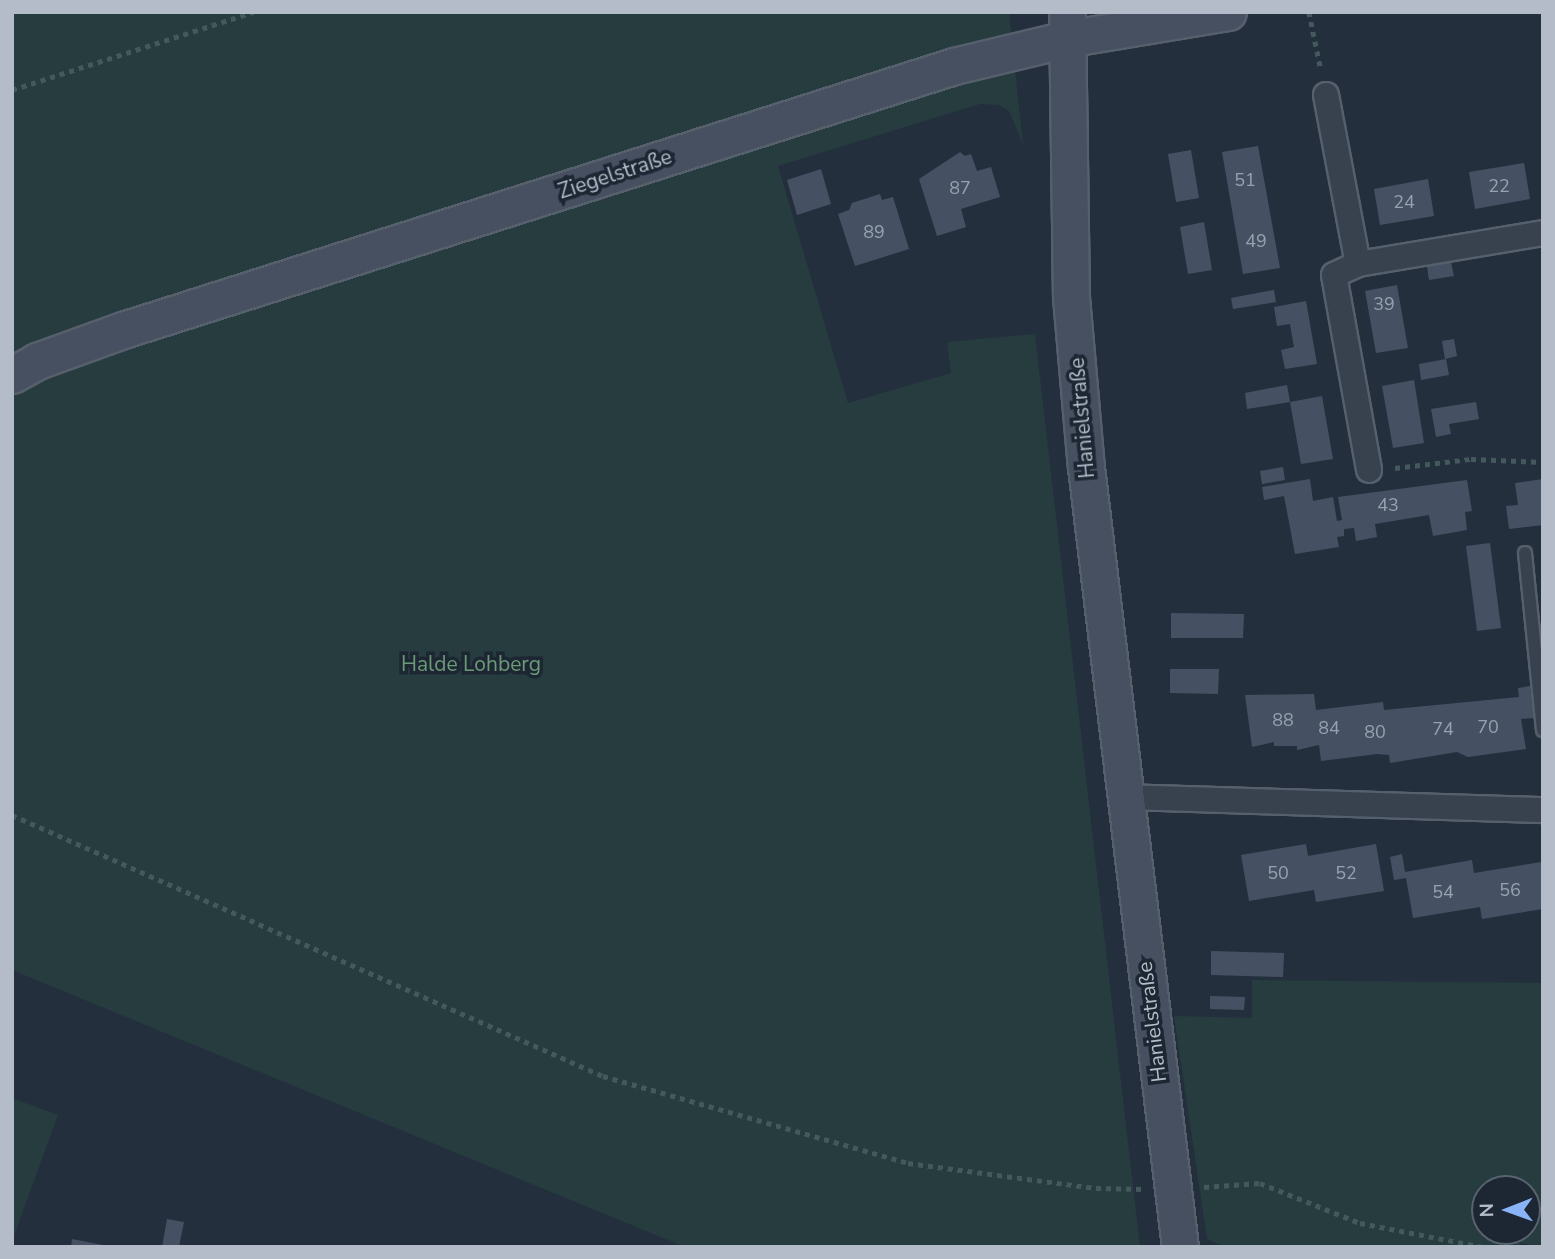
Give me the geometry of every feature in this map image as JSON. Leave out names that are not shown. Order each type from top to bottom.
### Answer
[{"type":"main road","name":"Ziegelstraße","points":[[12,375],[37,360],[165,316],[940,70],[1069,25],[1228,12]]},
{"type":"main road","name":"Hanielstraße","points":[[1069,25],[1071,297],[1125,797],[1180,1247]]},
{"type":"street","points":[[1326,95],[1358,264]]},
{"type":"street","points":[[1369,470],[1334,275],[1358,264],[1543,233]]},
{"type":"street","points":[[1125,797],[1543,810]]},
{"type":"lane","points":[[1525,553],[1543,730]]},
{"type":"path","points":[[12,90],[254,12]]},
{"type":"path","points":[[1309,12],[1326,95]]},
{"type":"path","points":[[1369,470],[1471,459],[1543,462]]},
{"type":"path","points":[[12,815],[603,1076],[908,1163],[1096,1188],[1172,1189],[1260,1183],[1360,1223],[1483,1247]]},
{"type":"green space","name":"Halde Lohberg","points":[[12,12],[1009,12],[1023,145],[1009,111],[999,105],[980,104],[778,166],[848,403],[951,373],[947,342],[1035,334],[1140,1247],[685,1247],[12,970]]},
{"type":"green space","points":[[1252,980],[1543,983],[1543,1247],[1532,1245],[1541,1245],[1541,1175],[1471,1175],[1471,1245],[1520,1247],[1226,1247],[1207,1239],[1174,1016],[1252,1018]]},
{"type":"green space","points":[[12,1098],[58,1115],[12,1241]]},
{"type":"building","points":[[1258,146],[1280,268],[1243,274],[1222,152]]},
{"type":"building","points":[[1191,150],[1199,198],[1176,202],[1168,154]]},
{"type":"building","points":[[960,152],[965,156],[971,154],[977,171],[991,167],[1000,197],[961,209],[966,227],[937,236],[919,179]]},
{"type":"building","points":[[1524,163],[1530,199],[1475,209],[1469,172]]},
{"type":"building","points":[[821,169],[831,204],[797,215],[787,180]]},
{"type":"building","points":[[1428,179],[1434,216],[1380,225],[1374,189]]},
{"type":"building","points":[[880,194],[882,200],[893,197],[909,249],[855,266],[838,214],[849,210],[852,203]]},
{"type":"building","points":[[1204,222],[1212,270],[1188,274],[1180,227]]},
{"type":"building","points":[[1451,262],[1454,276],[1429,280],[1427,266]]},
{"type":"building","points":[[1397,285],[1408,348],[1376,353],[1365,291]]},
{"type":"building","points":[[1274,290],[1276,302],[1233,309],[1231,298]]},
{"type":"building","points":[[1306,301],[1317,364],[1285,369],[1281,350],[1294,347],[1290,324],[1277,326],[1274,307]]},
{"type":"building","points":[[1454,339],[1457,356],[1445,359],[1442,341]]},
{"type":"building","points":[[1446,359],[1449,375],[1421,380],[1419,364]]},
{"type":"building","points":[[1414,380],[1424,443],[1393,448],[1382,386]]},
{"type":"building","points":[[1287,385],[1290,402],[1247,409],[1245,393]]},
{"type":"building","points":[[1322,396],[1333,459],[1301,464],[1290,402]]},
{"type":"building","points":[[1476,402],[1479,419],[1449,424],[1451,434],[1436,437],[1431,409]]},
{"type":"building","points":[[1283,467],[1285,480],[1262,484],[1260,471]]},
{"type":"building","points":[[1310,479],[1313,501],[1333,497],[1337,521],[1342,520],[1338,497],[1467,480],[1472,511],[1465,512],[1467,530],[1433,536],[1429,515],[1375,524],[1377,537],[1356,541],[1354,528],[1344,529],[1344,536],[1337,537],[1339,547],[1295,554],[1284,496],[1264,500],[1262,487]]},
{"type":"building","points":[[1543,479],[1543,525],[1509,529],[1506,506],[1518,505],[1515,483]]},
{"type":"building","points":[[1490,543],[1501,628],[1477,631],[1466,546]]},
{"type":"building","points":[[1171,613],[1244,614],[1243,638],[1171,638]]},
{"type":"building","points":[[1170,669],[1219,669],[1218,694],[1170,693]]},
{"type":"building","points":[[1530,686],[1534,718],[1521,719],[1526,749],[1468,757],[1457,752],[1390,763],[1389,755],[1377,754],[1321,761],[1319,745],[1297,750],[1297,746],[1274,746],[1274,742],[1252,747],[1245,695],[1314,694],[1316,710],[1383,702],[1384,710],[1519,697],[1518,688]]},
{"type":"building","points":[[1306,844],[1308,856],[1376,844],[1384,891],[1316,902],[1314,890],[1249,901],[1241,855]]},
{"type":"building","points":[[1402,854],[1405,872],[1472,860],[1474,873],[1541,862],[1543,909],[1482,919],[1480,907],[1413,918],[1406,878],[1394,880],[1390,857]]},
{"type":"building","points":[[1211,951],[1284,953],[1283,977],[1211,975]]},
{"type":"building","points":[[1210,996],[1245,997],[1244,1010],[1210,1009]]},
{"type":"building","points":[[167,1219],[184,1222],[179,1247],[162,1247]]},
{"type":"building","points":[[72,1239],[103,1245],[103,1247],[71,1247]]}]
